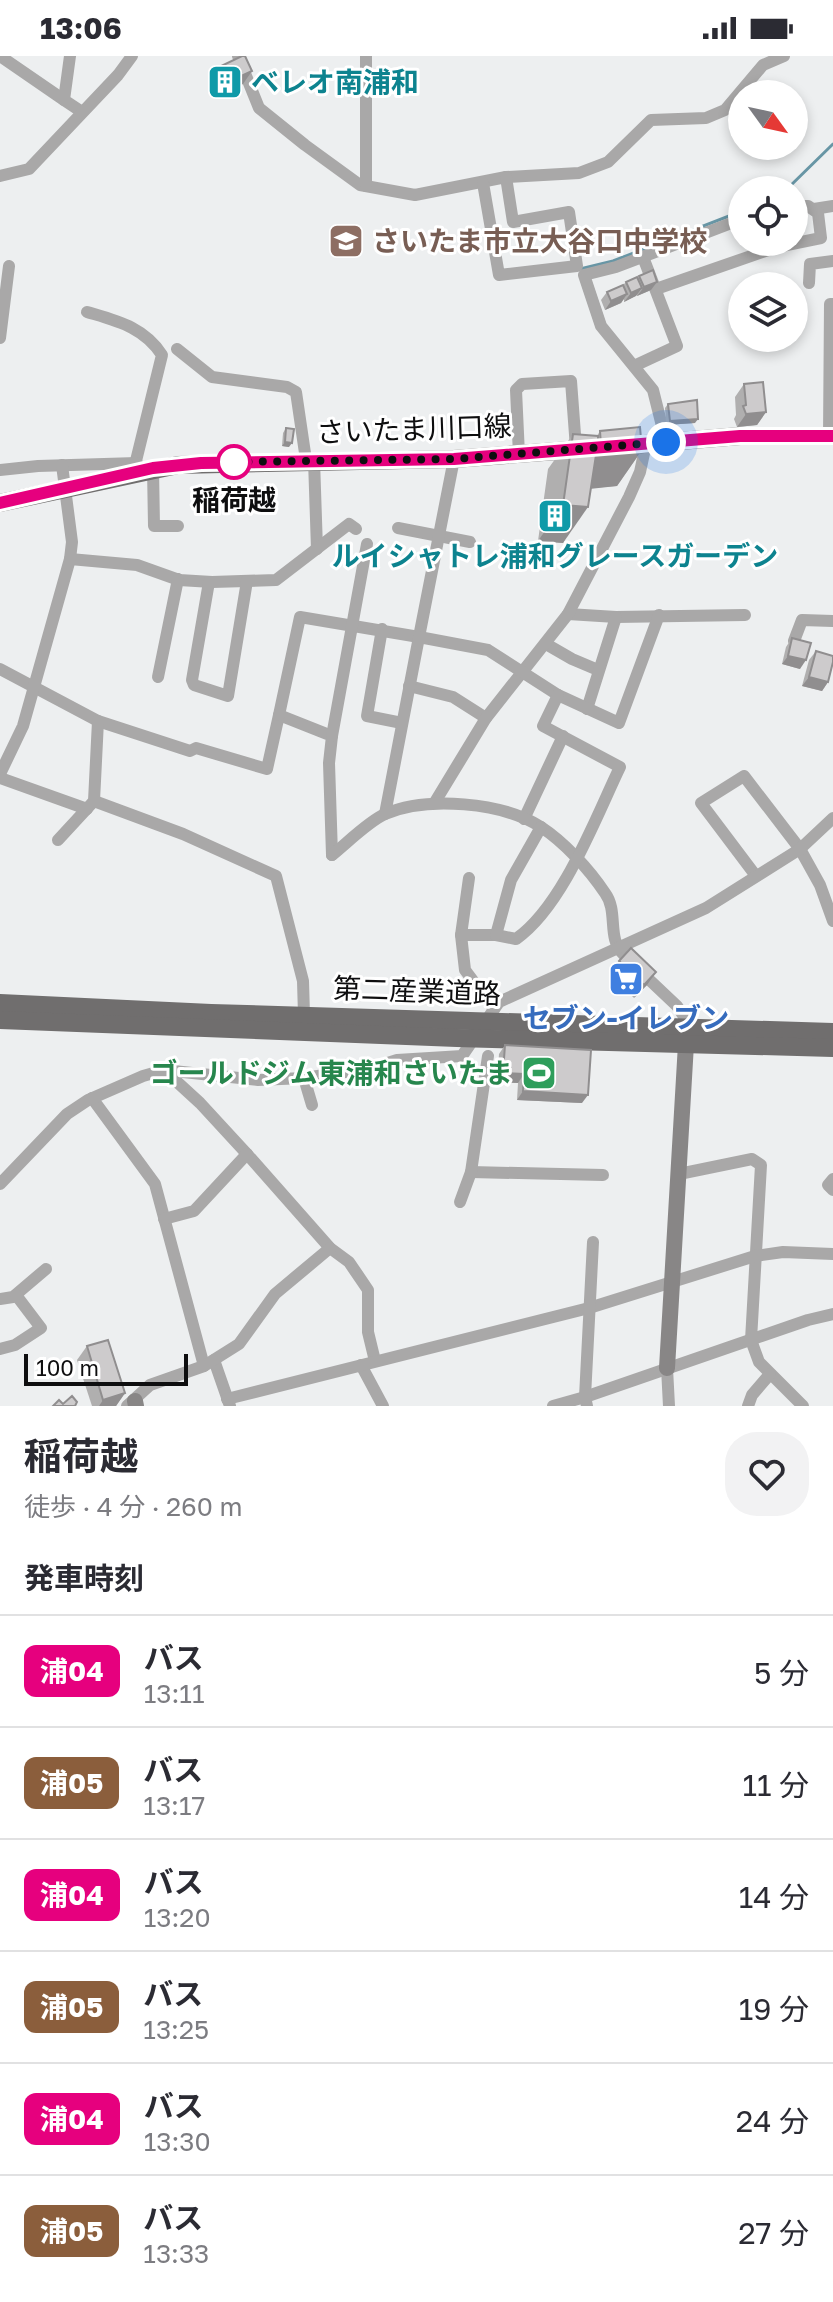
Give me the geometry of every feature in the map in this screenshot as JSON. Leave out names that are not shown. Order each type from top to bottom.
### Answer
[{"type":"main road","name":"さいたま川口線","points":[[0,503],[141,468],[201,463],[454,459],[740,436],[831,436]]},
{"type":"main road","name":"第二産業道路","points":[[0,1003],[304,1015],[490,1015],[833,1048]]},
{"type":"main road","name":"第二産業道路","points":[[0,1020],[474,1039],[833,1032]]},
{"type":"street","points":[[0,56],[22,62],[82,112]]},
{"type":"street","points":[[64,100],[70,56]]},
{"type":"street","points":[[238,56],[259,108],[308,148],[360,185],[415,195],[506,177],[579,173],[608,162],[651,120],[706,118],[725,110],[763,65],[784,56]]},
{"type":"street","points":[[366,56],[366,186]]},
{"type":"street","points":[[0,176],[29,169],[127,58]]},
{"type":"street","points":[[483,183],[499,275],[577,266],[569,212],[513,222],[506,177]]},
{"type":"street","points":[[656,289],[777,247],[821,238],[818,213],[808,206]]},
{"type":"street","points":[[814,209],[833,206]]},
{"type":"street","points":[[666,442],[653,390],[601,326],[584,275],[616,267],[728,224]]},
{"type":"street","points":[[634,366],[677,346],[643,257]]},
{"type":"street","points":[[809,283],[810,264],[833,261]]},
{"type":"street","points":[[0,338],[3,286],[9,266]]},
{"type":"street","points":[[831,436],[830,304],[833,304]]},
{"type":"street","points":[[87,312],[129,324],[155,344],[162,355],[147,407],[141,468],[154,526],[178,526]]},
{"type":"street","points":[[177,349],[212,377],[287,387],[296,392],[310,460],[317,549]]},
{"type":"street","points":[[519,455],[516,390],[522,384],[571,381],[576,450]]},
{"type":"street","points":[[435,802],[486,718],[568,614],[629,497],[640,472],[646,444]]},
{"type":"street","points":[[385,814],[454,459]]},
{"type":"street","points":[[0,470],[62,465],[141,468]]},
{"type":"street","points":[[62,465],[72,542],[70,559],[36,686],[23,726],[0,776],[183,834],[276,876],[303,981],[304,1015]]},
{"type":"street","points":[[70,559],[137,565],[178,579],[209,582],[276,580],[349,524],[356,529]]},
{"type":"street","points":[[398,528],[470,542]]},
{"type":"street","points":[[367,544],[332,736],[329,763],[332,855],[385,814],[435,802],[477,805],[541,827],[578,860],[605,892],[613,906],[613,939],[618,950],[677,1006],[689,1036],[667,1368],[669,1406]]},
{"type":"street","points":[[158,677],[178,579]]},
{"type":"street","points":[[209,582],[192,680],[194,685],[228,696],[247,581]]},
{"type":"street","points":[[568,614],[616,617],[745,615]]},
{"type":"street","points":[[0,669],[98,721],[190,751],[196,748],[267,769],[300,617],[488,650],[558,695],[619,723],[659,615]]},
{"type":"street","points":[[587,709],[616,617]]},
{"type":"street","points":[[794,641],[802,620],[833,621]]},
{"type":"street","points":[[382,629],[367,716],[402,723]]},
{"type":"street","points":[[546,644],[598,670]]},
{"type":"street","points":[[409,686],[453,697],[486,718]]},
{"type":"street","points":[[461,935],[496,935],[516,939],[531,929],[578,860],[620,767],[543,726],[558,695]]},
{"type":"street","points":[[279,715],[332,736]]},
{"type":"street","points":[[58,840],[90,805],[98,721]]},
{"type":"street","points":[[524,819],[563,736]]},
{"type":"street","points":[[756,876],[701,803],[744,776],[800,849],[820,885],[833,921]]},
{"type":"street","points":[[0,1184],[67,1114],[117,1086],[164,1070],[258,1080],[304,1078],[372,1068],[397,1060],[462,1056],[499,1002],[706,908],[800,849],[833,818]]},
{"type":"street","points":[[496,935],[511,880],[541,827]]},
{"type":"street","points":[[469,878],[461,935],[465,970],[490,1015]]},
{"type":"street","points":[[460,1202],[471,1172],[488,1056]]},
{"type":"street","points":[[164,1070],[200,1103],[330,1248],[349,1262],[368,1290],[368,1332],[375,1361]]},
{"type":"street","points":[[304,1078],[312,1105]]},
{"type":"street","points":[[92,1098],[155,1184],[209,1363],[228,1402],[375,1361],[589,1308],[755,1256],[783,1252],[833,1254]]},
{"type":"street","points":[[164,1219],[194,1211],[247,1154]]},
{"type":"street","points":[[679,1174],[752,1159],[761,1165],[751,1340],[759,1362],[805,1406]]},
{"type":"street","points":[[471,1172],[603,1175]]},
{"type":"street","points":[[833,1179],[828,1185],[833,1190]]},
{"type":"street","points":[[586,1402],[593,1242]]},
{"type":"street","points":[[133,1404],[150,1385],[209,1363],[239,1344],[275,1294],[330,1248]]},
{"type":"street","points":[[0,1299],[16,1295],[46,1269]]},
{"type":"street","points":[[0,1349],[15,1345],[41,1328],[16,1295]]},
{"type":"street","points":[[553,1406],[586,1402],[667,1368],[833,1314]]},
{"type":"street","points":[[361,1365],[383,1406]]},
{"type":"street","points":[[748,1406],[752,1395],[770,1374]]},
{"type":"building","points":[[245,56],[252,71],[224,84],[217,68]]},
{"type":"building","points":[[653,270],[657,282],[644,287],[639,276]]},
{"type":"building","points":[[637,277],[642,288],[631,293],[626,282]]},
{"type":"building","points":[[623,285],[627,294],[611,301],[607,292]]},
{"type":"building","points":[[763,382],[766,412],[746,414],[743,406],[746,405],[744,384]]},
{"type":"building","points":[[697,400],[698,419],[670,421],[668,404]]},
{"type":"building","points":[[640,427],[642,450],[596,455],[588,507],[563,505],[573,434],[598,436],[598,444],[601,445],[600,431]]},
{"type":"building","points":[[286,428],[294,429],[292,443],[285,442]]},
{"type":"building","points":[[792,638],[811,643],[806,660],[788,656]]},
{"type":"building","points":[[816,651],[833,656],[828,682],[809,677]]},
{"type":"building","points":[[631,948],[656,972],[644,985],[619,961]]},
{"type":"building","points":[[505,1045],[591,1050],[588,1095],[523,1091],[524,1074],[503,1073]]},
{"type":"building","points":[[108,1340],[125,1393],[103,1400],[87,1346]]},
{"type":"building","points":[[72,1396],[77,1402],[75,1406],[53,1406],[59,1400],[63,1404]]},
{"type":"waterway","points":[[800,176],[833,144]]},
{"type":"waterway","points":[[580,269],[613,261],[728,216]]},
{"type":"bus line","name":"浦04","points":[[0,503],[153,468],[201,463],[454,459],[740,436],[833,436]]},
{"type":"place","name":"ベレオ南浦和","points":[[225,82]]},
{"type":"place","name":"さいたま市立大谷口中学校","points":[[346,241]]},
{"type":"place","name":"稲荷越","points":[[234,462]]},
{"type":"place","name":"ルイシャトレ浦和グレースガーデン","points":[[555,516]]},
{"type":"place","name":"セブン-イレブン","points":[[626,979]]},
{"type":"place","name":"ゴールドジム東浦和さいたま","points":[[539,1073]]},
{"type":"route","points":[[234,462],[454,459],[666,442]]}]
